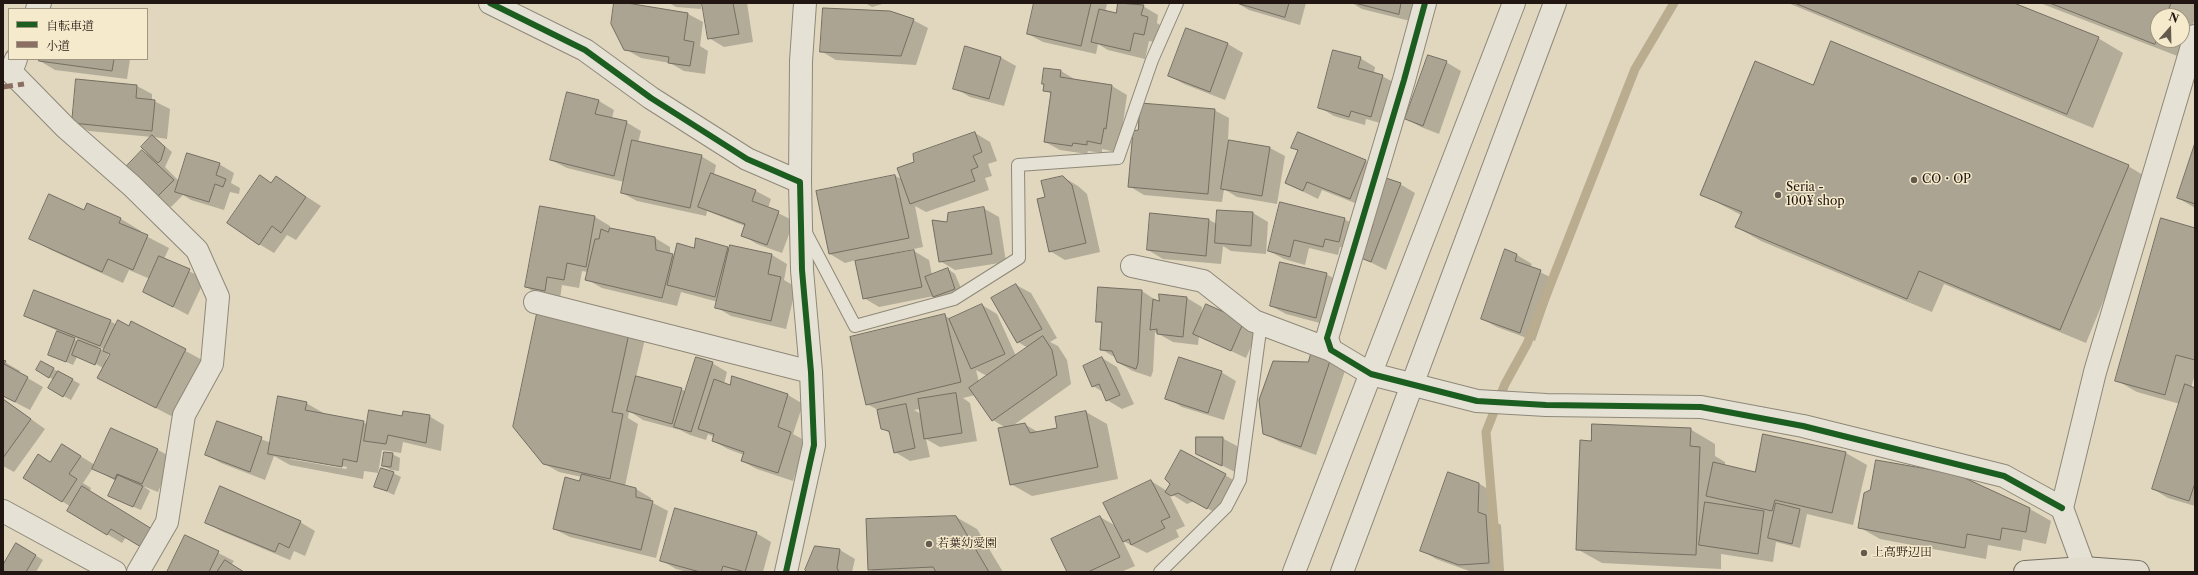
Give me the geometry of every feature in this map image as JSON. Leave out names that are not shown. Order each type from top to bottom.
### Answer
[{"type":"main road","points":[[2025,572],[2084,568],[2138,572]]},
{"type":"street","points":[[490,3],[585,50],[651,98],[747,159],[800,182]]},
{"type":"street","points":[[786,572],[814,445],[811,372],[802,270],[800,182],[801,61],[805,3]]},
{"type":"street","points":[[1331,350],[1327,338],[1404,80],[1425,3]]},
{"type":"street","points":[[1294,572],[1514,3]]},
{"type":"street","points":[[1342,572],[1555,3]]},
{"type":"street","points":[[2084,568],[2062,508],[2095,372],[2184,78],[2195,36]]},
{"type":"street","points":[[16,60],[11,72],[66,128],[132,186],[197,250],[218,297],[212,364],[184,415],[167,522],[138,572]]},
{"type":"street","points":[[1132,266],[1203,281],[1254,321],[1331,350],[1371,374],[1477,401],[1546,405],[1701,407],[1803,426],[2004,476],[2062,508]]},
{"type":"street","points":[[535,302],[811,372]]},
{"type":"street","points":[[3,511],[115,572]]},
{"type":"lane","points":[[801,223],[855,326],[954,299],[1019,258],[1018,165],[1118,158],[1152,60],[1177,3]]},
{"type":"lane","points":[[1160,572],[1226,507],[1240,480],[1261,323]]},
{"type":"building","points":[[614,3],[627,3],[688,13],[684,40],[694,42],[690,66],[668,63],[669,57],[624,50],[611,24]]},
{"type":"building","points":[[702,3],[733,3],[739,34],[708,39]]},
{"type":"building","points":[[1034,3],[1091,3],[1081,46],[1027,34]]},
{"type":"building","points":[[1118,3],[1144,5],[1141,15],[1148,17],[1144,35],[1134,33],[1130,51],[1091,42],[1099,9],[1116,13]]},
{"type":"building","points":[[1237,3],[1289,3],[1285,17]]},
{"type":"building","points":[[1355,3],[1401,3],[1399,14]]},
{"type":"building","points":[[1795,3],[2014,3],[2099,37],[2067,114]]},
{"type":"building","points":[[2050,3],[2171,3],[2169,8],[2150,8],[2150,42]]},
{"type":"building","points":[[823,8],[890,11],[914,19],[901,56],[820,52]]},
{"type":"building","points":[[1186,28],[1228,43],[1210,92],[1168,76]]},
{"type":"building","name":"CO・OP","points":[[1831,41],[2129,165],[2060,330],[1919,271],[1907,299],[1735,227],[1742,212],[1700,195],[1755,61],[1813,85]]},
{"type":"building","points":[[965,46],[1001,57],[989,99],[953,89]]},
{"type":"building","points":[[1333,50],[1361,57],[1358,68],[1383,75],[1371,117],[1351,111],[1349,117],[1318,108]]},
{"type":"building","points":[[1428,55],[1447,61],[1423,126],[1405,119]]},
{"type":"building","points":[[39,60],[114,60],[112,71]]},
{"type":"building","points":[[1044,68],[1061,70],[1060,77],[1112,85],[1106,129],[1104,128],[1101,144],[1087,141],[1087,145],[1073,143],[1072,146],[1044,142],[1051,92],[1043,91],[1044,84],[1042,84]]},
{"type":"building","points":[[76,79],[137,85],[136,98],[155,100],[152,131],[72,123]]},
{"type":"building","points":[[567,92],[599,100],[595,114],[627,121],[614,176],[550,160]]},
{"type":"building","points":[[1140,103],[1215,109],[1208,194],[1128,187],[1133,131],[1138,130]]},
{"type":"building","points":[[975,132],[982,152],[973,156],[978,167],[971,170],[975,181],[910,204],[897,168],[914,162],[913,154]]},
{"type":"building","points":[[1298,132],[1366,160],[1350,199],[1307,182],[1303,191],[1285,183],[1298,150],[1291,148]]},
{"type":"building","points":[[152,135],[165,147],[161,160],[158,163],[141,147]]},
{"type":"building","points":[[632,140],[702,155],[690,208],[621,193]]},
{"type":"building","points":[[1229,140],[1270,147],[1262,196],[1221,189]]},
{"type":"building","points":[[2195,143],[2195,204],[2177,198]]},
{"type":"building","points":[[142,150],[174,180],[155,199],[124,169]]},
{"type":"building","points":[[187,153],[220,163],[216,175],[226,179],[223,187],[215,184],[209,202],[175,192]]},
{"type":"building","points":[[711,173],[756,190],[752,201],[779,211],[767,245],[741,236],[745,224],[698,207]]},
{"type":"building","points":[[260,175],[271,183],[276,176],[306,197],[281,233],[272,226],[259,245],[227,223]]},
{"type":"building","points":[[895,175],[909,238],[829,254],[816,191]]},
{"type":"building","points":[[1063,176],[1072,185],[1086,243],[1049,252],[1037,199],[1045,197],[1041,181]]},
{"type":"building","points":[[1386,178],[1401,183],[1371,262],[1361,258],[1373,225],[1370,220]]},
{"type":"building","points":[[49,194],[84,210],[87,203],[121,218],[119,223],[148,235],[133,270],[108,259],[102,272],[29,239]]},
{"type":"building","points":[[1280,202],[1345,218],[1339,242],[1325,239],[1323,247],[1294,240],[1290,257],[1268,251]]},
{"type":"building","points":[[540,206],[595,216],[586,267],[567,263],[564,280],[547,277],[545,291],[525,287]]},
{"type":"building","points":[[984,207],[992,254],[939,262],[932,220],[947,222],[948,213]]},
{"type":"building","points":[[1217,210],[1253,212],[1251,246],[1215,243]]},
{"type":"building","points":[[1150,213],[1209,219],[1206,256],[1147,250]]},
{"type":"building","points":[[2161,218],[2195,228],[2195,360],[2176,355],[2165,395],[2115,381]]},
{"type":"building","points":[[610,228],[655,237],[656,250],[673,254],[662,298],[585,280],[595,239],[599,239],[601,229],[608,232]]},
{"type":"building","points":[[696,238],[728,247],[715,297],[667,285],[677,243],[694,248]]},
{"type":"building","points":[[730,245],[772,254],[768,274],[781,277],[771,321],[715,308]]},
{"type":"building","points":[[1505,249],[1517,254],[1515,261],[1541,270],[1520,333],[1481,319]]},
{"type":"building","points":[[914,250],[922,287],[863,299],[855,261]]},
{"type":"building","points":[[159,256],[190,269],[173,307],[143,292]]},
{"type":"building","points":[[1280,262],[1327,273],[1316,318],[1270,306]]},
{"type":"building","points":[[948,268],[955,289],[933,297],[925,277]]},
{"type":"building","points":[[1016,284],[1042,329],[1017,343],[991,298]]},
{"type":"building","points":[[1098,287],[1142,290],[1138,363],[1136,369],[1117,362],[1112,351],[1100,350],[1102,322],[1096,322]]},
{"type":"building","points":[[34,290],[111,320],[100,346],[24,316]]},
{"type":"building","points":[[1159,294],[1187,297],[1183,337],[1157,334],[1157,329],[1150,330],[1153,299],[1159,301]]},
{"type":"building","points":[[982,304],[1005,354],[971,369],[949,319]]},
{"type":"building","points":[[1206,304],[1244,321],[1231,351],[1193,334]]},
{"type":"building","points":[[538,309],[630,329],[612,412],[623,414],[610,479],[543,464],[513,427]]},
{"type":"building","points":[[945,314],[961,382],[866,405],[850,337]]},
{"type":"building","points":[[118,320],[129,326],[131,321],[186,349],[156,408],[97,378],[110,354],[103,351]]},
{"type":"building","points":[[57,331],[75,338],[66,362],[48,355]]},
{"type":"building","points":[[1043,336],[1052,350],[1057,375],[992,421],[969,388]]},
{"type":"building","points":[[78,340],[101,349],[95,365],[72,355]]},
{"type":"building","points":[[1311,354],[1330,361],[1301,447],[1263,434],[1259,400],[1273,361],[1308,362]]},
{"type":"building","points":[[696,357],[713,362],[691,432],[674,427]]},
{"type":"building","points":[[1102,357],[1120,395],[1106,401],[1099,384],[1092,387],[1083,366]]},
{"type":"building","points":[[1179,357],[1222,371],[1208,413],[1165,399]]},
{"type":"building","points":[[3,360],[6,361],[4,364],[28,377],[15,402],[3,396]]},
{"type":"building","points":[[41,361],[54,368],[49,378],[36,370]]},
{"type":"building","points":[[58,371],[73,379],[63,397],[48,388]]},
{"type":"building","points":[[636,376],[682,388],[672,424],[627,411]]},
{"type":"building","points":[[732,376],[788,394],[778,427],[791,432],[778,473],[741,461],[744,452],[712,441],[714,434],[698,429],[714,379],[730,385]]},
{"type":"building","points":[[2185,384],[2195,388],[2195,483],[2189,501],[2152,489]]},
{"type":"building","points":[[956,393],[962,433],[924,439],[918,399]]},
{"type":"building","points":[[278,396],[307,402],[305,410],[364,421],[357,462],[343,459],[342,467],[268,454]]},
{"type":"building","points":[[3,399],[31,419],[3,458]]},
{"type":"building","points":[[906,404],[915,448],[894,453],[889,431],[881,429],[877,410]]},
{"type":"building","points":[[369,410],[402,416],[403,411],[430,415],[426,443],[388,435],[386,444],[364,441]]},
{"type":"building","points":[[1086,411],[1098,467],[1010,485],[998,428],[1025,423],[1030,433],[1057,428],[1055,417]]},
{"type":"building","points":[[217,421],[262,437],[250,472],[205,455]]},
{"type":"building","points":[[1592,424],[1691,428],[1690,446],[1700,447],[1696,555],[1576,550],[1580,440],[1591,441]]},
{"type":"building","points":[[111,428],[158,449],[142,484],[117,474],[115,479],[92,469]]},
{"type":"building","points":[[1763,434],[1846,452],[1832,513],[1775,500],[1772,511],[1706,496],[1713,462],[1755,472]]},
{"type":"building","points":[[1196,437],[1223,437],[1222,466],[1196,454]]},
{"type":"building","points":[[62,444],[81,456],[69,474],[77,479],[62,502],[23,478],[38,454],[50,462]]},
{"type":"building","points":[[1181,450],[1226,474],[1207,509],[1178,493],[1171,496],[1165,492],[1170,484],[1165,479]]},
{"type":"building","points":[[384,452],[393,453],[391,467],[382,466]]},
{"type":"building","points":[[1876,460],[1956,474],[2030,508],[2026,532],[2002,528],[2000,540],[1967,534],[1965,548],[1858,528],[1864,493],[1870,490]]},
{"type":"building","points":[[381,468],[394,472],[387,491],[374,487]]},
{"type":"building","points":[[1448,472],[1479,483],[1478,512],[1486,515],[1489,563],[1459,565],[1420,551]]},
{"type":"building","points":[[582,474],[636,488],[636,497],[653,501],[641,550],[553,529],[565,477],[579,481]]},
{"type":"building","points":[[118,475],[143,486],[133,507],[108,496]]},
{"type":"building","points":[[1151,480],[1170,517],[1161,521],[1165,528],[1131,545],[1129,539],[1123,542],[1103,503]]},
{"type":"building","points":[[82,486],[152,529],[141,547],[111,529],[107,535],[67,511]]},
{"type":"building","points":[[220,486],[301,521],[289,548],[279,543],[275,552],[205,523]]},
{"type":"building","points":[[1705,502],[1764,511],[1758,554],[1699,545]]},
{"type":"building","points":[[1776,503],[1800,509],[1792,544],[1768,538]]},
{"type":"building","points":[[675,508],[757,532],[745,572],[723,566],[721,572],[700,572],[660,561]]},
{"type":"building","points":[[956,516],[989,572],[936,572],[933,567],[868,570],[866,519]]},
{"type":"building","points":[[1100,516],[1120,557],[1088,572],[1067,572],[1051,539]]},
{"type":"building","points":[[185,535],[219,551],[209,572],[167,572]]},
{"type":"building","points":[[16,543],[36,555],[26,572],[3,572],[3,565]]},
{"type":"building","points":[[815,546],[840,549],[837,568],[839,572],[807,572],[805,570]]},
{"type":"building","points":[[225,560],[244,572],[217,572]]},
{"type":"waterway","points":[[1498,572],[1486,432],[1505,384],[1527,344],[1635,69],[1674,3]]},
{"type":"marked path","points":[[3,87],[24,84]]},
{"type":"cycle path","points":[[490,3],[585,50],[651,98],[747,159],[800,182],[802,270],[811,372],[814,445],[786,572]]},
{"type":"cycle path","points":[[1425,3],[1404,80],[1327,338],[1331,350],[1371,374],[1477,401],[1546,405],[1701,407],[1803,426],[2004,476],[2062,508]]},
{"type":"place","name":"CO・OP","points":[[1914,180]]},
{"type":"place","name":"Seria - 100¥ shop","points":[[1778,195]]},
{"type":"place","name":"若葉幼愛園","points":[[929,544]]},
{"type":"place","name":"上高野辺田","points":[[1864,553]]}]
